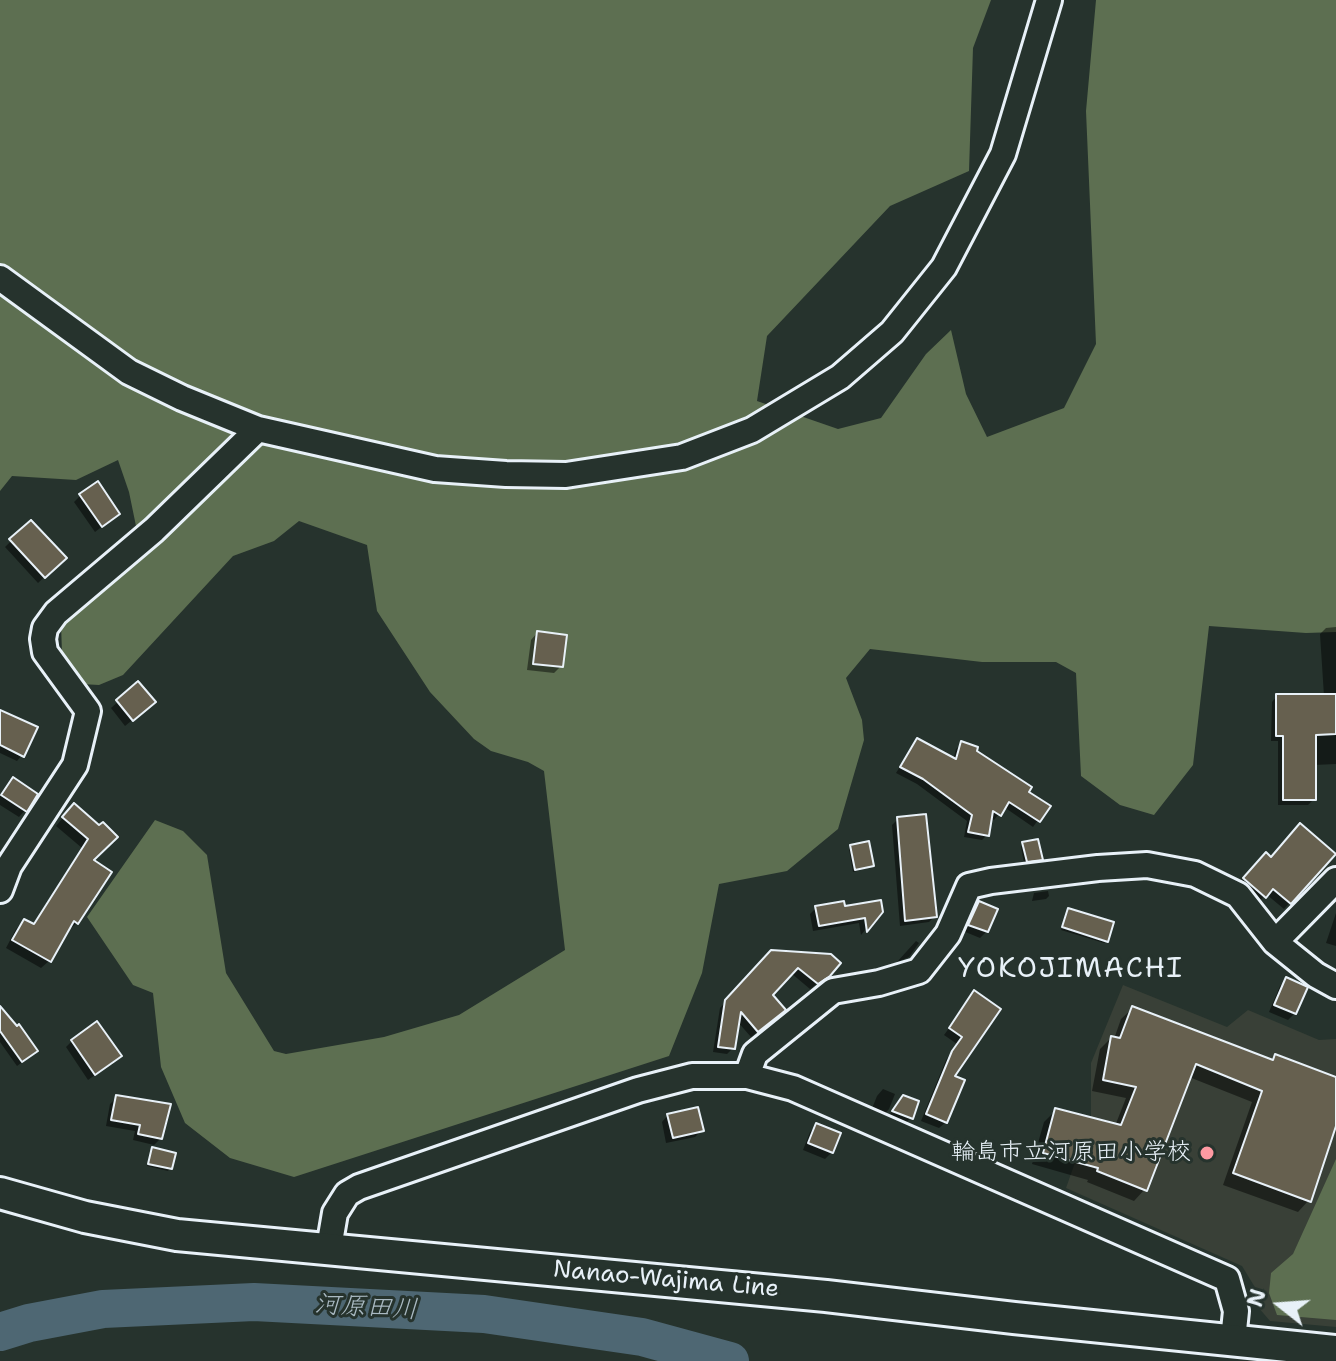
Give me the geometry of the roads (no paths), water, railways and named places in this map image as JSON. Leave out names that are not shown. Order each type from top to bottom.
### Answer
[{"type":"main road","name":"Nanao-Wajima Line","points":[[0,1193],[85,1217],[177,1235],[811,1294],[1336,1351]]},
{"type":"street","points":[[0,278],[129,372],[258,429],[435,469],[566,475],[682,457],[752,430],[840,377],[892,332],[944,267],[1003,154],[1049,0]]},
{"type":"street","points":[[0,890],[9,866],[75,765],[88,711],[45,652],[45,628],[56,613],[154,530],[258,429]]},
{"type":"street","points":[[747,1076],[755,1054],[833,991],[879,983],[919,971],[948,934],[969,886],[1098,868],[1147,865],[1195,874],[1238,895],[1275,942],[1316,975],[1336,986]]},
{"type":"street","points":[[1275,942],[1336,880]]},
{"type":"street","points":[[329,1248],[335,1213],[347,1194],[359,1187],[638,1090],[692,1076],[747,1076],[793,1088],[1227,1279],[1236,1311],[1233,1340]]},
{"type":"waterway","name":"河原田川","points":[[0,1332],[29,1323],[103,1309],[254,1302],[484,1314],[642,1337],[730,1361]]},
{"type":"place","name":"輪島市立河原田小学校","points":[[1207,1153]]},
{"type":"district","name":"YOKOJIMACHI","points":[[1071,970]]}]
